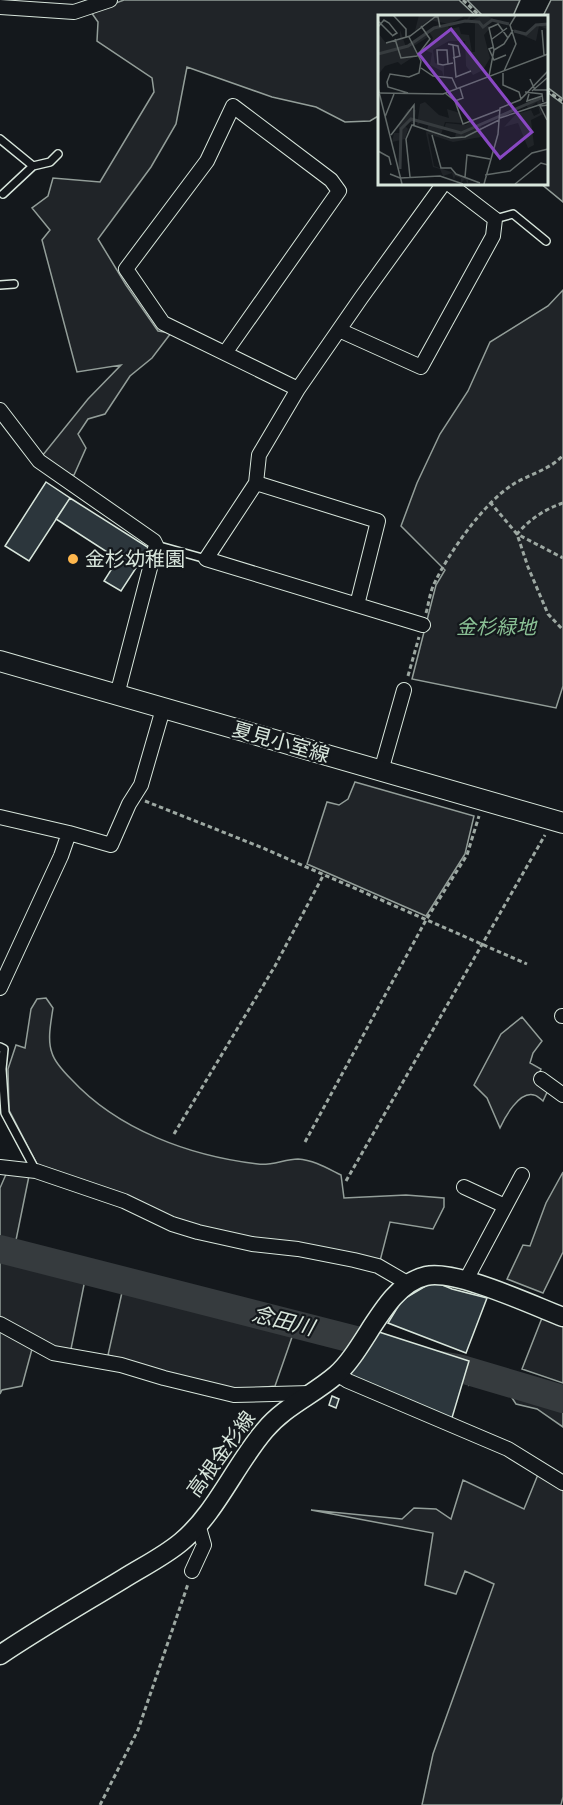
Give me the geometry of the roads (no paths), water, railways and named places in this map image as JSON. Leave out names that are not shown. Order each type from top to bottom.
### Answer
[{"type":"main road","name":"夏見小室線","points":[[0,661],[557,821]]},
{"type":"street","points":[[0,7],[74,12],[110,0]]},
{"type":"street","points":[[225,353],[339,191],[331,180],[233,106],[207,161],[126,269],[163,323],[298,389]]},
{"type":"street","points":[[423,625],[206,559],[256,483],[259,455],[298,389],[445,184]]},
{"type":"street","points":[[339,330],[421,367],[493,236],[495,219],[447,184]]},
{"type":"street","points":[[0,410],[39,461],[154,541],[156,545],[117,696]]},
{"type":"street","points":[[256,483],[378,521],[357,605]]},
{"type":"street","points":[[381,771],[404,690]]},
{"type":"street","points":[[0,817],[111,845],[129,804],[141,785],[163,709]]},
{"type":"street","points":[[0,988],[61,856],[69,833]]},
{"type":"street","points":[[541,1079],[563,1095]]},
{"type":"street","points":[[0,1167],[36,1171],[124,1201],[172,1224],[198,1232],[252,1244],[298,1249],[378,1266],[403,1288],[424,1276],[450,1275],[563,1317]]},
{"type":"street","points":[[466,1280],[522,1175]]},
{"type":"street","points":[[464,1187],[505,1206]]},
{"type":"street","name":"高根金杉線","points":[[0,1655],[183,1541],[198,1524],[264,1430],[285,1410],[341,1370],[403,1288]]},
{"type":"street","points":[[0,1324],[53,1353],[121,1365],[234,1395],[310,1393]]},
{"type":"street","points":[[341,1370],[348,1382],[508,1449],[563,1483]]},
{"type":"street","points":[[192,1571],[204,1545],[198,1524]]},
{"type":"lane","points":[[0,138],[33,166]]},
{"type":"lane","points":[[3,194],[33,166],[50,162],[58,154]]},
{"type":"lane","points":[[495,219],[513,214],[546,241]]},
{"type":"lane","points":[[0,285],[14,284]]},
{"type":"lane","points":[[156,545],[206,559]]},
{"type":"lane","points":[[0,1047],[4,1049],[2,1069],[5,1113],[36,1171]]},
{"type":"waterway","name":"念田川","points":[[0,1249],[364,1342],[391,1351]]},
{"type":"waterway","name":"念田川","points":[[429,1363],[458,1368],[563,1399]]},
{"type":"place","name":"金杉幼稚園","points":[[73,559]]},
{"type":"park label","name":"金杉緑地","points":[[496,627]]}]
